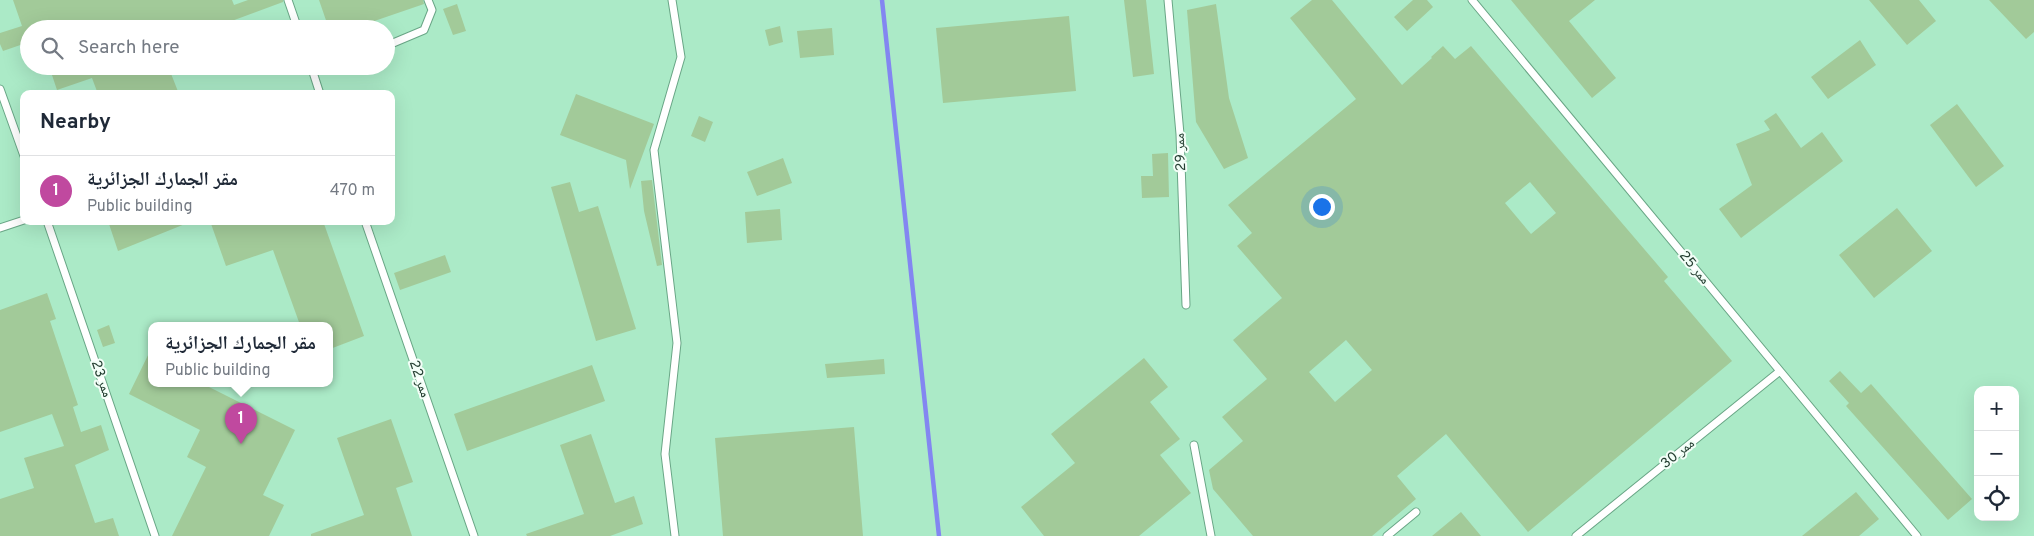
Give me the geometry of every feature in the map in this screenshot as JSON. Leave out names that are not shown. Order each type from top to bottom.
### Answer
[{"type":"lane","points":[[288,0],[295,20]]},
{"type":"lane","points":[[395,42],[424,30],[432,10],[428,0]]},
{"type":"lane","points":[[672,0],[681,57],[654,150],[677,343],[665,454],[675,536]]},
{"type":"lane","name":"ممر 29","points":[[1168,0],[1180,134],[1186,305]]},
{"type":"lane","name":"ممر 25","points":[[1472,0],[1917,536]]},
{"type":"lane","points":[[314,75],[319,90]]},
{"type":"lane","points":[[0,88],[20,145]]},
{"type":"lane","points":[[0,228],[20,221]]},
{"type":"lane","name":"ممر 23","points":[[48,225],[155,536]]},
{"type":"lane","name":"ممر 22","points":[[366,225],[474,536]]},
{"type":"lane","name":"ممر 30","points":[[1576,536],[1780,371]]},
{"type":"lane","points":[[1194,445],[1211,536]]},
{"type":"lane","points":[[1387,536],[1416,512]]},
{"type":"building","points":[[13,0],[232,0],[234,5],[248,0],[283,0],[283,2],[234,20],[20,20]]},
{"type":"building","points":[[319,0],[423,0],[424,4],[377,20],[326,20]]},
{"type":"building","points":[[1124,0],[1146,0],[1154,74],[1133,77]]},
{"type":"building","points":[[1312,0],[1332,0],[1402,85],[1443,46],[1455,59],[1471,46],[1668,277],[1664,281],[1732,361],[1528,532],[1446,434],[1397,476],[1416,499],[1372,536],[1253,536],[1213,489],[1209,470],[1243,441],[1222,417],[1267,379],[1233,340],[1282,298],[1237,246],[1252,233],[1228,205],[1356,99],[1290,18]],"holes":[[[1530,182],[1556,213],[1531,234],[1505,203]],[[1346,340],[1372,370],[1335,402],[1309,372]]]},
{"type":"building","points":[[1413,0],[1427,0],[1433,7],[1407,31],[1394,17]]},
{"type":"building","points":[[1511,0],[1595,0],[1569,21],[1616,78],[1592,98]]},
{"type":"building","points":[[1869,0],[1919,0],[1936,21],[1907,45]]},
{"type":"building","points":[[1989,0],[2034,0],[2034,32],[2026,39]]},
{"type":"building","points":[[457,4],[466,31],[453,35],[443,9]]},
{"type":"building","points":[[1216,4],[1229,98],[1248,158],[1224,169],[1196,122],[1187,10]]},
{"type":"building","points":[[1069,16],[1076,91],[943,103],[936,28]]},
{"type":"building","points":[[780,26],[783,42],[769,46],[765,30]]},
{"type":"building","points":[[20,27],[20,45],[3,51],[0,44],[0,33]]},
{"type":"building","points":[[832,28],[834,55],[800,58],[797,31]]},
{"type":"building","points":[[1860,40],[1876,65],[1828,99],[1811,77]]},
{"type":"building","points":[[52,75],[172,75],[177,90],[96,90],[92,78],[57,90]]},
{"type":"building","points":[[576,94],[654,124],[630,189],[626,160],[560,135]]},
{"type":"building","points":[[1957,104],[2004,166],[1976,187],[1930,125]]},
{"type":"building","points":[[1776,113],[1801,148],[1822,132],[1843,161],[1741,238],[1719,209],[1752,185],[1736,144],[1770,130],[1764,121]]},
{"type":"building","points":[[699,116],[713,122],[705,142],[691,136]]},
{"type":"building","points":[[1168,153],[1169,197],[1142,198],[1141,176],[1153,176],[1152,154]]},
{"type":"building","points":[[783,158],[792,183],[757,196],[747,172]]},
{"type":"building","points":[[652,180],[662,265],[657,266],[644,211],[641,181]]},
{"type":"building","points":[[570,182],[579,212],[598,206],[636,329],[596,341],[551,187]]},
{"type":"building","points":[[1897,208],[1932,251],[1874,298],[1839,255]]},
{"type":"building","points":[[780,209],[782,240],[747,243],[745,212]]},
{"type":"building","points":[[109,225],[183,225],[118,251]]},
{"type":"building","points":[[211,225],[324,225],[364,336],[333,348],[333,322],[299,322],[273,250],[226,266]]},
{"type":"building","points":[[445,255],[451,272],[400,290],[394,273]]},
{"type":"building","points":[[47,293],[56,319],[50,321],[78,405],[73,407],[81,432],[101,425],[109,450],[75,465],[95,523],[113,518],[119,536],[0,536],[0,499],[34,488],[24,458],[64,446],[52,414],[0,432],[0,310]]},
{"type":"building","points":[[109,325],[115,343],[103,347],[97,330]]},
{"type":"building","points":[[148,355],[148,387],[209,387],[295,430],[263,495],[284,505],[269,536],[172,536],[206,467],[187,457],[200,430],[129,394]]},
{"type":"building","points":[[1144,358],[1168,387],[1150,402],[1180,439],[1160,455],[1191,493],[1139,536],[1044,536],[1021,507],[1075,463],[1051,434]]},
{"type":"building","points":[[884,359],[885,374],[827,378],[825,364]]},
{"type":"building","points":[[592,365],[605,401],[467,451],[454,414]]},
{"type":"building","points":[[1840,371],[1861,393],[1871,384],[1972,499],[1948,520],[1846,406],[1849,403],[1829,381]]},
{"type":"building","points":[[391,419],[413,482],[396,488],[412,536],[311,536],[311,534],[364,515],[337,438]]},
{"type":"building","points":[[854,427],[863,536],[723,536],[715,438]]},
{"type":"building","points":[[591,434],[615,503],[634,496],[643,524],[610,536],[527,536],[526,534],[584,514],[560,445]]},
{"type":"building","points":[[1856,492],[1879,519],[1859,536],[1802,536]]},
{"type":"building","points":[[1461,512],[1481,536],[1432,536]]},
{"type":"waterway","points":[[882,0],[939,536]]},
{"type":"place","name":"مقر الجمارك الجزائرية","points":[[241,444]]}]
